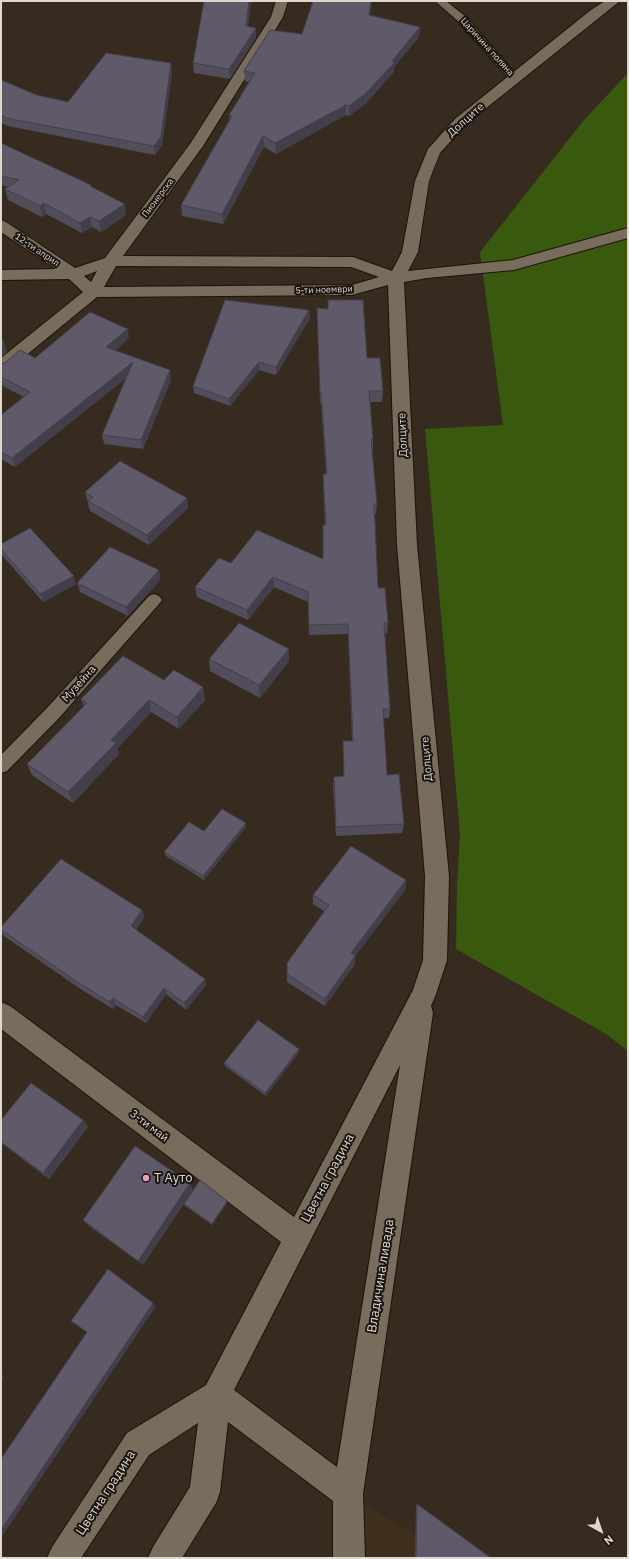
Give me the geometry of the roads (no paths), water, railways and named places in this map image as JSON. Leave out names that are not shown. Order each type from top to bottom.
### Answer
[{"type":"street","name":"Пионерска","points":[[1,367],[93,292],[111,261],[196,146],[277,18],[282,1]]},
{"type":"street","name":"Долците","points":[[435,960],[437,876],[407,545],[396,278],[410,252],[422,181],[433,152],[460,122],[596,13],[614,1]]},
{"type":"street","name":"12-ти април","points":[[1,226],[41,251],[73,274]]},
{"type":"street","name":"5-ти ноември","points":[[93,292],[352,290],[396,278],[427,273],[514,265],[628,232]]},
{"type":"street","points":[[1,275],[73,274],[111,261],[353,262],[396,278]]},
{"type":"street","points":[[73,274],[93,292]]},
{"type":"street","name":"Цветна градина","points":[[164,1558],[205,1492],[216,1395],[424,994],[435,960]]},
{"type":"street","name":"Владичина ливада","points":[[349,1558],[348,1494],[424,994]]},
{"type":"street","name":"3-ти май","points":[[1,1014],[297,1237]]},
{"type":"street","points":[[216,1395],[348,1494]]},
{"type":"street","name":"Цветна градина","points":[[63,1558],[138,1444],[216,1395]]},
{"type":"lane","name":"Царичина поляна","points":[[440,1],[462,18],[515,79]]},
{"type":"lane","name":"Музейна","points":[[1,766],[53,712],[154,600]]},
{"type":"place","name":"Т Ауто","points":[[146,1178]]}]
